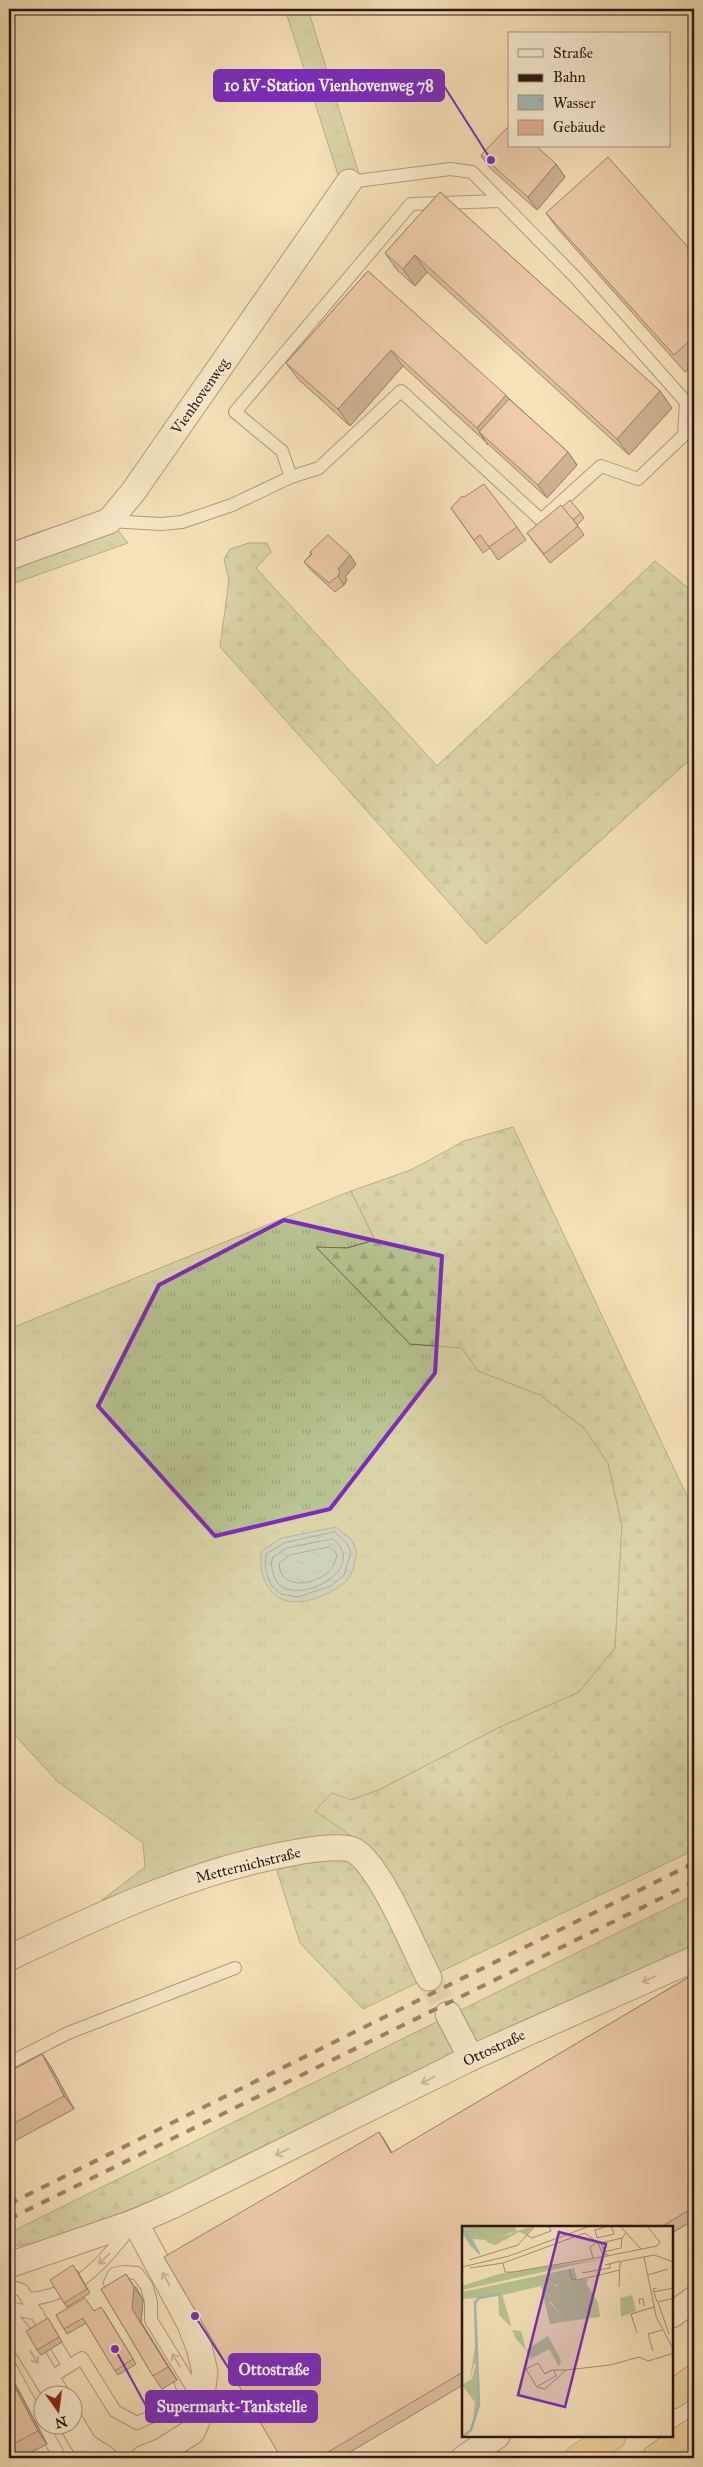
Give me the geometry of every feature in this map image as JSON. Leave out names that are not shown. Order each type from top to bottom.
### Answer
[{"type":"highway","points":[[673,2393],[694,2379]]},
{"type":"highway","points":[[656,2458],[694,2432]]},
{"type":"highway","points":[[579,2458],[610,2437]]},
{"type":"street","name":"Vienhovenweg","points":[[9,557],[108,521],[133,492],[349,182]]},
{"type":"street","name":"Metternichstraße","points":[[9,1958],[101,1914],[199,1876],[269,1857],[336,1848],[354,1851],[371,1867],[429,1978]]},
{"type":"street","name":"Ottostraße","points":[[13,2268],[135,2222],[341,2124],[471,2058],[694,1959]]},
{"type":"street","points":[[448,2014],[471,2058]]},
{"type":"street","points":[[135,2222],[189,2322],[199,2347],[205,2372],[199,2417],[192,2432],[160,2452],[144,2458]]},
{"type":"street","points":[[673,2313],[694,2299]]},
{"type":"street","points":[[13,2313],[50,2384]]},
{"type":"street","points":[[78,2434],[85,2446],[104,2458]]},
{"type":"street","points":[[464,2458],[496,2437]]},
{"type":"lane","points":[[108,521],[161,524],[182,522],[232,505],[291,477],[319,468],[401,391],[541,520],[601,466],[638,478],[684,435],[686,402],[577,280],[472,172],[450,169],[349,182]]},
{"type":"lane","points":[[291,477],[282,451],[235,412],[412,204],[500,201]]},
{"type":"lane","points":[[9,2063],[68,2034],[235,1968]]},
{"type":"lane","points":[[13,2313],[41,2298],[73,2287],[108,2257],[135,2222]]},
{"type":"lane","points":[[118,2297],[110,2282],[114,2274],[124,2272],[137,2273],[149,2294],[151,2320],[201,2402]]},
{"type":"lane","points":[[9,2286],[22,2290],[13,2313]]},
{"type":"lane","points":[[13,2313],[38,2314]]},
{"type":"lane","points":[[13,2313],[38,2314]]},
{"type":"lane","points":[[38,2314],[68,2365]]},
{"type":"lane","points":[[54,2384],[68,2365],[82,2358],[115,2411],[137,2423],[168,2409],[173,2401],[168,2385]]},
{"type":"lane","points":[[9,2365],[60,2458]]},
{"type":"highlighted area","points":[[284,1220],[442,1256],[435,1373],[330,1509],[215,1536],[98,1406],[159,1285]]},
{"type":"green space","points":[[285,9],[308,9],[359,174],[339,178]]},
{"type":"green space","points":[[106,515],[128,543],[9,585],[9,543],[69,522]]},
{"type":"green space","points":[[249,543],[267,543],[271,552],[256,568],[437,766],[655,561],[694,593],[694,756],[486,944],[220,647],[229,580],[224,559],[230,549]]},
{"type":"green space","points":[[513,1127],[694,1511],[694,1850],[363,2009],[300,1943],[277,1871],[351,1836],[315,1811],[332,1793],[351,1800],[379,1790],[498,1728],[579,1692],[615,1648],[622,1526],[608,1463],[584,1428],[540,1395],[478,1371],[462,1348],[410,1344],[316,1247],[347,1248],[375,1240],[351,1191],[411,1170],[464,1141]]},
{"type":"green space","points":[[351,1191],[375,1240],[347,1248],[317,1248],[410,1344],[462,1348],[478,1371],[540,1395],[584,1428],[608,1463],[622,1526],[615,1648],[579,1692],[498,1728],[379,1790],[351,1800],[352,1836],[201,1868],[102,1900],[145,1867],[143,1843],[58,1782],[9,1729],[9,1329]]},
{"type":"green space","points":[[694,1895],[694,1949],[202,2181],[57,2238],[16,2246],[9,2240],[9,2233]]},
{"type":"water","points":[[336,1527],[351,1539],[357,1552],[352,1572],[347,1581],[331,1592],[310,1600],[297,1602],[276,1596],[269,1589],[264,1579],[261,1566],[261,1551],[282,1538]]},
{"type":"building","points":[[508,127],[508,148],[538,148],[556,164],[528,197],[481,155]]},
{"type":"building","points":[[608,157],[694,254],[694,337],[674,355],[546,213]]},
{"type":"building","points":[[440,192],[660,391],[617,439],[415,255],[403,269],[385,253]]},
{"type":"building","points":[[368,271],[506,395],[477,428],[391,350],[338,409],[286,363]]},
{"type":"building","points":[[509,399],[568,452],[538,485],[479,432]]},
{"type":"building","points":[[484,484],[517,527],[489,547],[480,535],[474,540],[451,508],[462,496],[464,497]]},
{"type":"building","points":[[570,500],[581,513],[573,520],[562,507]]},
{"type":"building","points":[[561,505],[578,526],[544,554],[527,533]]},
{"type":"building","points":[[328,535],[350,555],[338,569],[340,570],[338,576],[329,583],[304,562],[312,554],[310,552]]},
{"type":"building","points":[[694,1974],[694,2207],[663,2226],[462,2226],[462,2373],[318,2458],[281,2458],[164,2257],[379,2132],[391,2153]]},
{"type":"building","points":[[42,2054],[64,2096],[9,2126],[9,2072]]},
{"type":"building","points":[[73,2265],[87,2289],[64,2303],[50,2280]]},
{"type":"building","points":[[126,2274],[134,2287],[132,2309],[168,2367],[153,2376],[101,2289]]},
{"type":"building","points":[[85,2298],[94,2311],[101,2307],[133,2359],[115,2371],[83,2318],[64,2329],[56,2315]]},
{"type":"building","points":[[48,2318],[59,2337],[37,2350],[26,2331]]},
{"type":"building","points":[[9,2376],[32,2420],[32,2434],[9,2446]]},
{"type":"tunnel","points":[[429,1978],[448,2014]]},
{"type":"railway","points":[[9,2204],[694,1863]]},
{"type":"railway","points":[[9,2219],[694,1882]]},
{"type":"place","name":"10 kV-Station Vienhovenweg 78","points":[[491,160]]},
{"type":"place","name":"Ottostraße","points":[[195,2316]]},
{"type":"place","name":"Supermarkt-Tankstelle","points":[[115,2349]]}]
